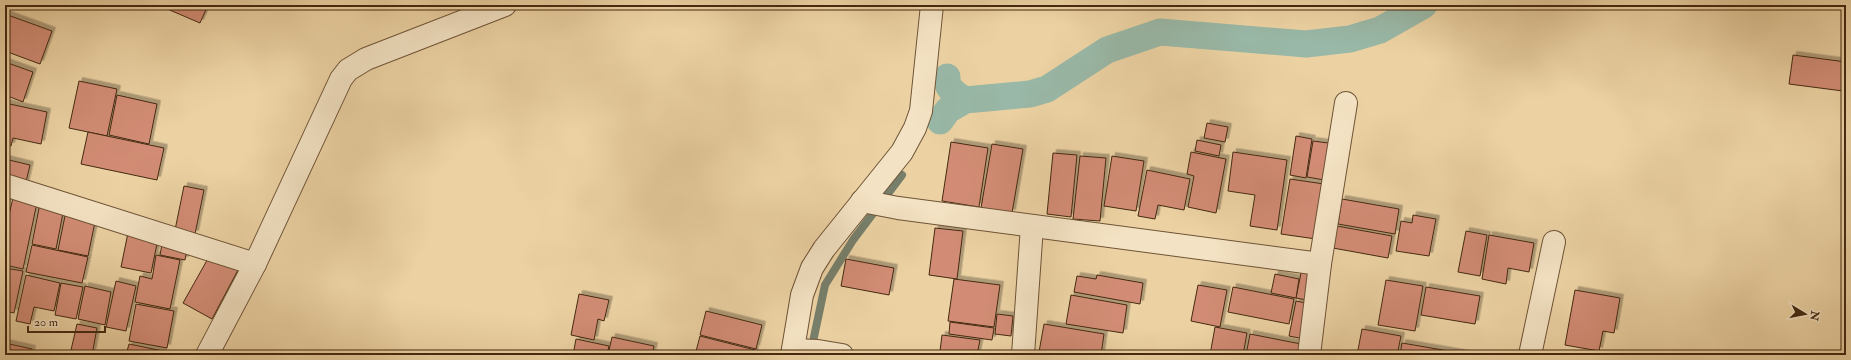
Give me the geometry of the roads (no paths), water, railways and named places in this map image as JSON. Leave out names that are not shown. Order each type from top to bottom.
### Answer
[{"type":"street","points":[[207,355],[254,264],[341,79],[348,70],[366,59],[505,5]]},
{"type":"street","points":[[842,355],[801,351],[802,295],[812,268],[824,249],[879,204],[902,152],[915,128],[921,111],[932,5]]},
{"type":"street","points":[[1309,355],[1320,264],[1346,103]]},
{"type":"street","points":[[5,185],[254,264]]},
{"type":"street","points":[[879,204],[1320,264]]},
{"type":"street","points":[[1023,355],[1032,226]]},
{"type":"street","points":[[1530,355],[1554,242]]},
{"type":"waterway","points":[[940,121],[948,110],[965,100],[1030,94],[1047,89],[1107,50],[1160,32],[1306,44],[1350,39],[1380,30],[1424,5]]},
{"type":"waterway","points":[[947,77],[950,88],[965,100]]},
{"type":"waterway","points":[[811,351],[825,285],[853,240],[902,175]]}]
